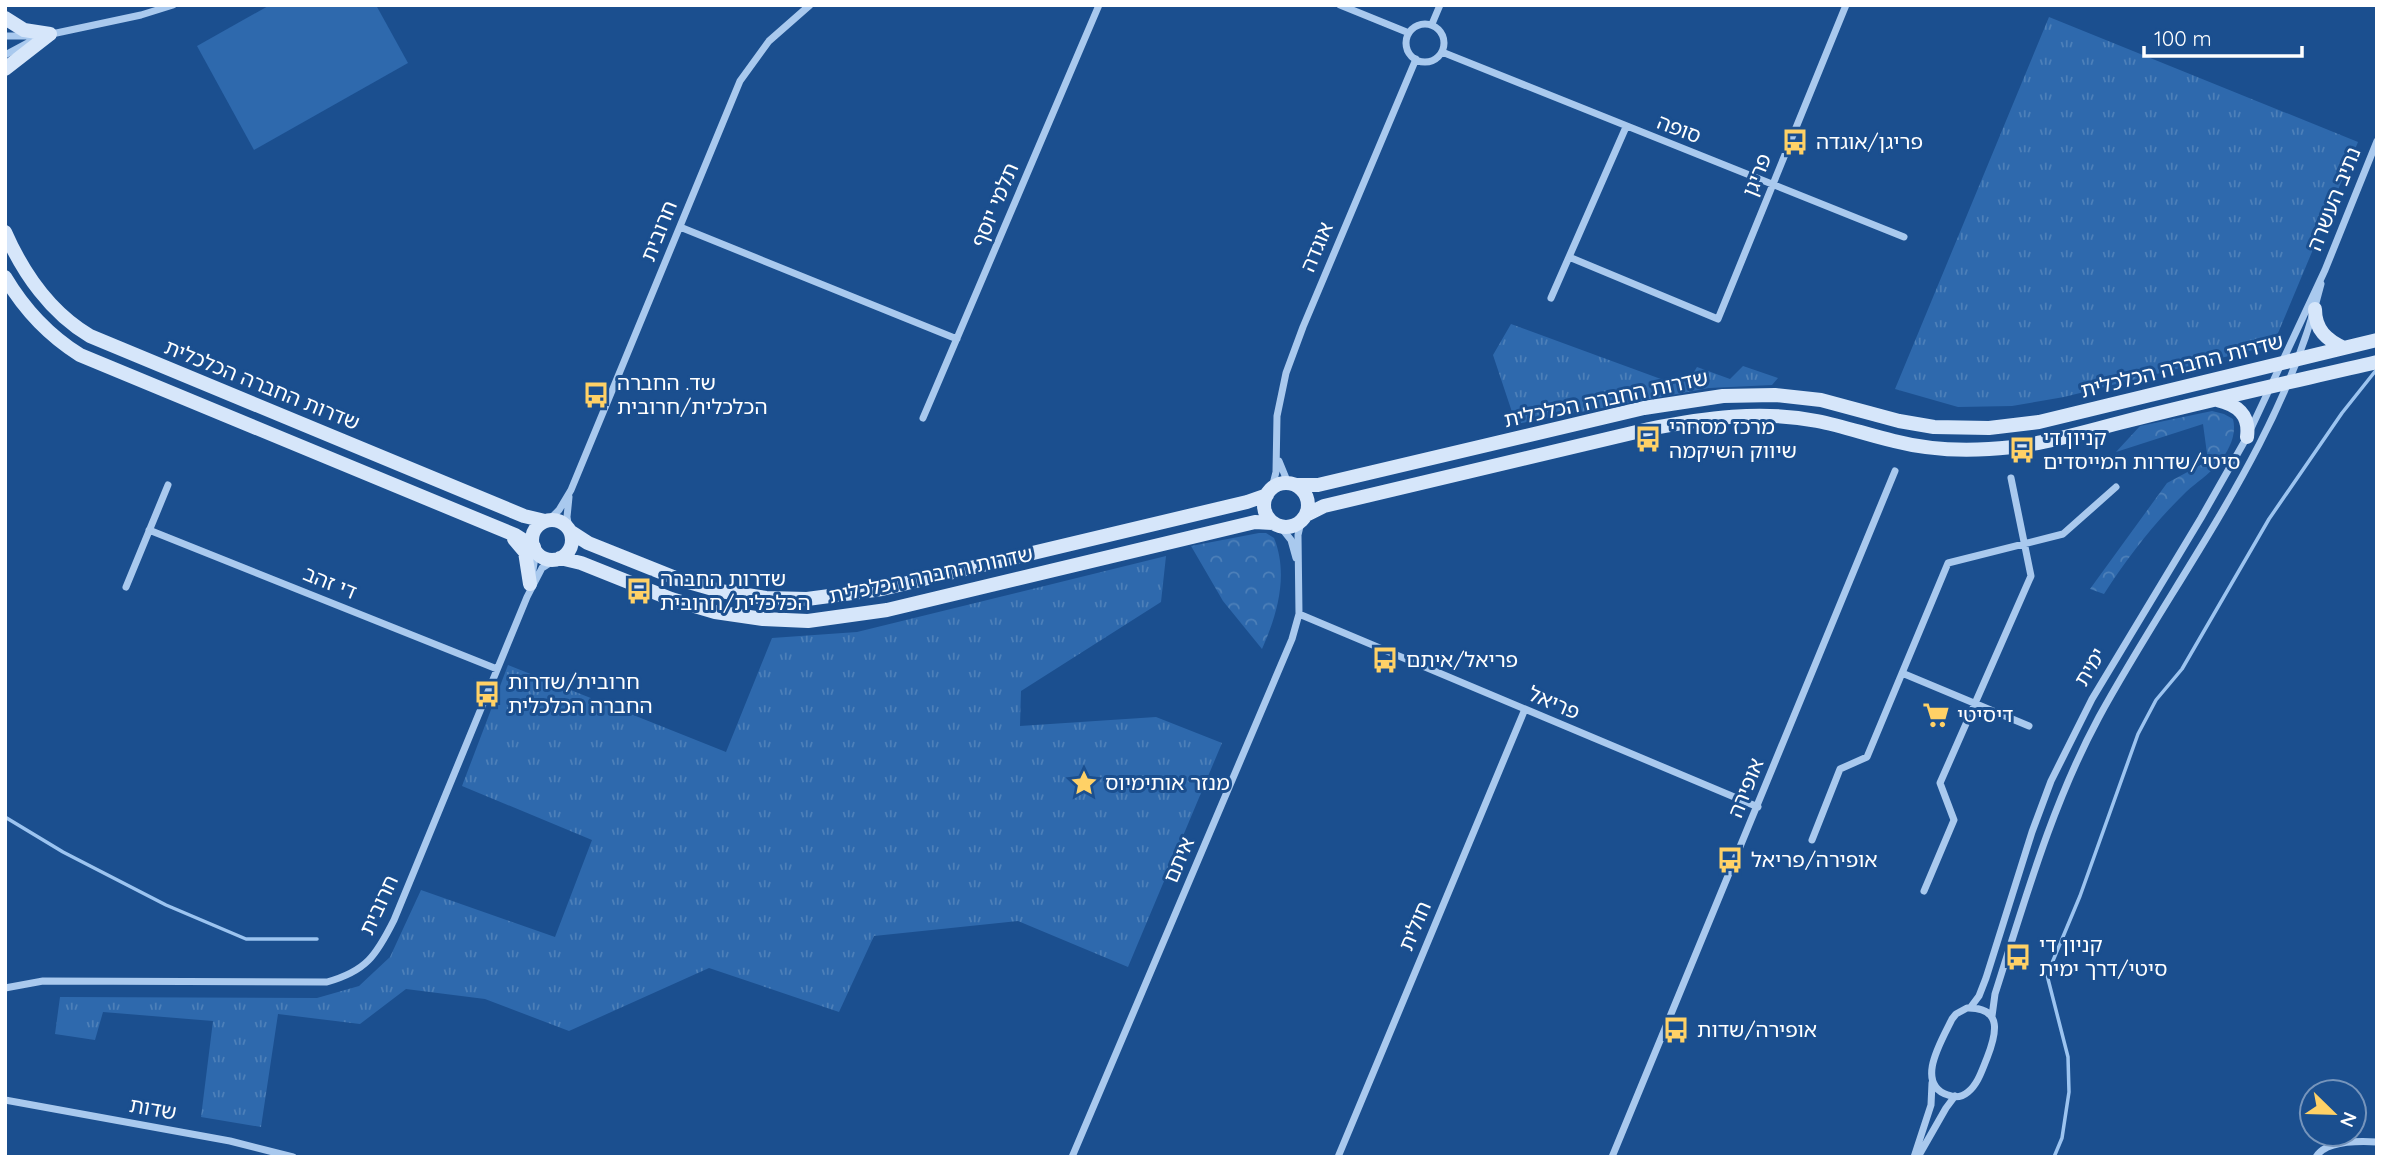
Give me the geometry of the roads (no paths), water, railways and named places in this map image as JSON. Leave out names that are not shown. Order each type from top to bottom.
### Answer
[{"type":"main road","points":[[5,18],[24,30],[47,35]]},
{"type":"main road","points":[[5,69],[47,35]]},
{"type":"main road","name":"שדרות החברה הכלכלית","points":[[5,232],[29,276],[54,308],[90,336],[512,511],[547,520]]},
{"type":"main road","name":"שדרות החברה הכלכלית","points":[[5,276],[38,322],[53,337],[80,355],[501,530],[535,549]]},
{"type":"main road","points":[[2315,309],[2316,323],[2326,338],[2344,348]]},
{"type":"main road","name":"שדרות החברה הכלכלית","points":[[1292,484],[1318,485],[1644,408],[1698,398],[1747,394],[1821,400],[1917,425],[1989,428],[2061,417],[2377,340]]},
{"type":"main road","name":"שדרות החברה הכלכלית","points":[[1303,518],[1324,506],[1338,502],[1700,419],[1748,415],[1794,418],[1914,446],[1990,449],[2066,438],[2377,362]]},
{"type":"main road","points":[[2216,400],[2235,406],[2244,414],[2248,428],[2247,437]]},
{"type":"main road","points":[[1292,484],[1306,495],[1308,508],[1303,518],[1294,525],[1277,525],[1264,507],[1269,491],[1292,484]]},
{"type":"main road","name":"שדרות החברה הכלכלית","points":[[570,531],[588,542],[700,586],[766,598],[807,599],[893,587],[1255,500],[1269,491]]},
{"type":"main road","points":[[547,520],[561,521],[570,531],[572,544],[558,559],[545,558],[535,549],[533,535],[547,520]]},
{"type":"main road","name":"שדרות החברה הכלכלית","points":[[558,559],[581,563],[671,599],[715,612],[763,620],[808,621],[887,610],[1255,522],[1277,525]]},
{"type":"main road","points":[[501,530],[525,552],[528,590]]},
{"type":"street","points":[[5,36],[47,35],[141,15],[173,5]]},
{"type":"street","name":"חרובית","points":[[547,520],[559,510],[571,490],[740,81],[769,41],[810,5]]},
{"type":"street","name":"תלמי יוסף","points":[[923,418],[1099,5]]},
{"type":"street","points":[[1340,5],[1409,33]]},
{"type":"street","points":[[1432,24],[1440,5]]},
{"type":"street","name":"פריגן","points":[[1569,257],[1718,319],[1846,5]]},
{"type":"street","points":[[1419,24],[1432,24],[1444,36],[1442,52],[1427,62],[1416,59],[1406,44],[1409,33],[1419,24]]},
{"type":"street","points":[[5,55],[47,35]]},
{"type":"street","name":"סופה","points":[[1442,52],[1903,237]]},
{"type":"street","name":"אוגדה","points":[[1269,491],[1275,480],[1277,416],[1286,373],[1416,59]]},
{"type":"street","points":[[1551,298],[1626,127]]},
{"type":"street","name":"נתיב העשרה","points":[[2287,383],[2290,361],[2377,141]]},
{"type":"street","points":[[680,227],[957,339]]},
{"type":"street","name":"נתיב העשרה","points":[[2290,361],[2315,309],[2325,270]]},
{"type":"street","name":"ימית","points":[[1932,1083],[1931,1067],[1952,1019],[1961,1010],[1970,1007],[1979,996],[2040,807],[2062,757],[2097,690],[2208,507],[2272,387],[2290,361]]},
{"type":"street","name":"ימית","points":[[1955,1096],[1965,1094],[1971,1089],[1979,1076],[1995,1034],[1995,1021],[1992,1016],[1995,995],[2040,855],[2071,773],[2113,692],[2232,493],[2287,383]]},
{"type":"street","name":"אוגדה","points":[[1277,455],[1292,484]]},
{"type":"street","name":"אופירה","points":[[1612,1157],[1895,471]]},
{"type":"street","points":[[1924,891],[1954,820],[1940,783],[2032,576],[2011,478]]},
{"type":"street","points":[[126,587],[168,485]]},
{"type":"street","points":[[1812,840],[1840,769],[1867,757],[1948,563],[2063,534],[2116,487]]},
{"type":"street","name":"חרובית","points":[[570,531],[567,517],[571,490]]},
{"type":"street","name":"איתם","points":[[1072,1157],[1286,652],[1299,614],[1298,535],[1303,518]]},
{"type":"street","name":"איתם","points":[[1277,525],[1291,540],[1299,572]]},
{"type":"street","name":"די זהב","points":[[149,530],[497,669]]},
{"type":"street","name":"חרובית","points":[[528,590],[535,549]]},
{"type":"street","name":"חרובית","points":[[5,988],[43,981],[327,982],[360,970],[373,957],[394,920],[528,590],[542,568],[558,559]]},
{"type":"street","name":"פריאל","points":[[1299,614],[1758,807]]},
{"type":"street","points":[[1902,673],[2029,726]]},
{"type":"street","name":"חולית","points":[[1338,1157],[1525,709]]},
{"type":"street","points":[[1970,1007],[1981,1009],[1992,1016]]},
{"type":"street","points":[[1916,1157],[1955,1096],[1939,1091],[1932,1083]]},
{"type":"street","points":[[1916,1157],[1931,1105],[1932,1083]]},
{"type":"street","name":"שדות","points":[[5,1100],[230,1141],[293,1157]]},
{"type":"street","points":[[2316,1157],[2318,1152],[2332,1145],[2377,1142]]},
{"type":"waterway","points":[[2054,1157],[2062,1138],[2069,1092],[2068,1057],[2047,975],[2080,896],[2138,734],[2156,700],[2182,669],[2269,519],[2342,413],[2377,369]]},
{"type":"waterway","points":[[5,817],[63,852],[166,905],[246,939],[317,939]]},
{"type":"place","name":"פריגן/אוגדה","points":[[1795,142]]},
{"type":"place","name":"שד. החברה הכלכלית/חרובית","points":[[596,395]]},
{"type":"place","name":"מרכז מסחרי שיווק השיקמה","points":[[1648,439]]},
{"type":"place","name":"קניון די סיטי/שדרות המייסדים","points":[[2022,450]]},
{"type":"place","name":"שדרות החברה הכלכלית/חרובית","points":[[639,591]]},
{"type":"place","name":"פריאל/איתם","points":[[1385,660]]},
{"type":"place","name":"חרובית/שדרות החברה הכלכלית","points":[[487,694]]},
{"type":"place","name":"דיסיטי","points":[[1936,715]]},
{"type":"place","name":"מנזר אותימיוס","points":[[1084,783]]},
{"type":"place","name":"אופירה/פריאל","points":[[1730,860]]},
{"type":"place","name":"קניון די סיטי/דרך ימית","points":[[2018,957]]},
{"type":"place","name":"אופירה/שדות","points":[[1676,1030]]}]
